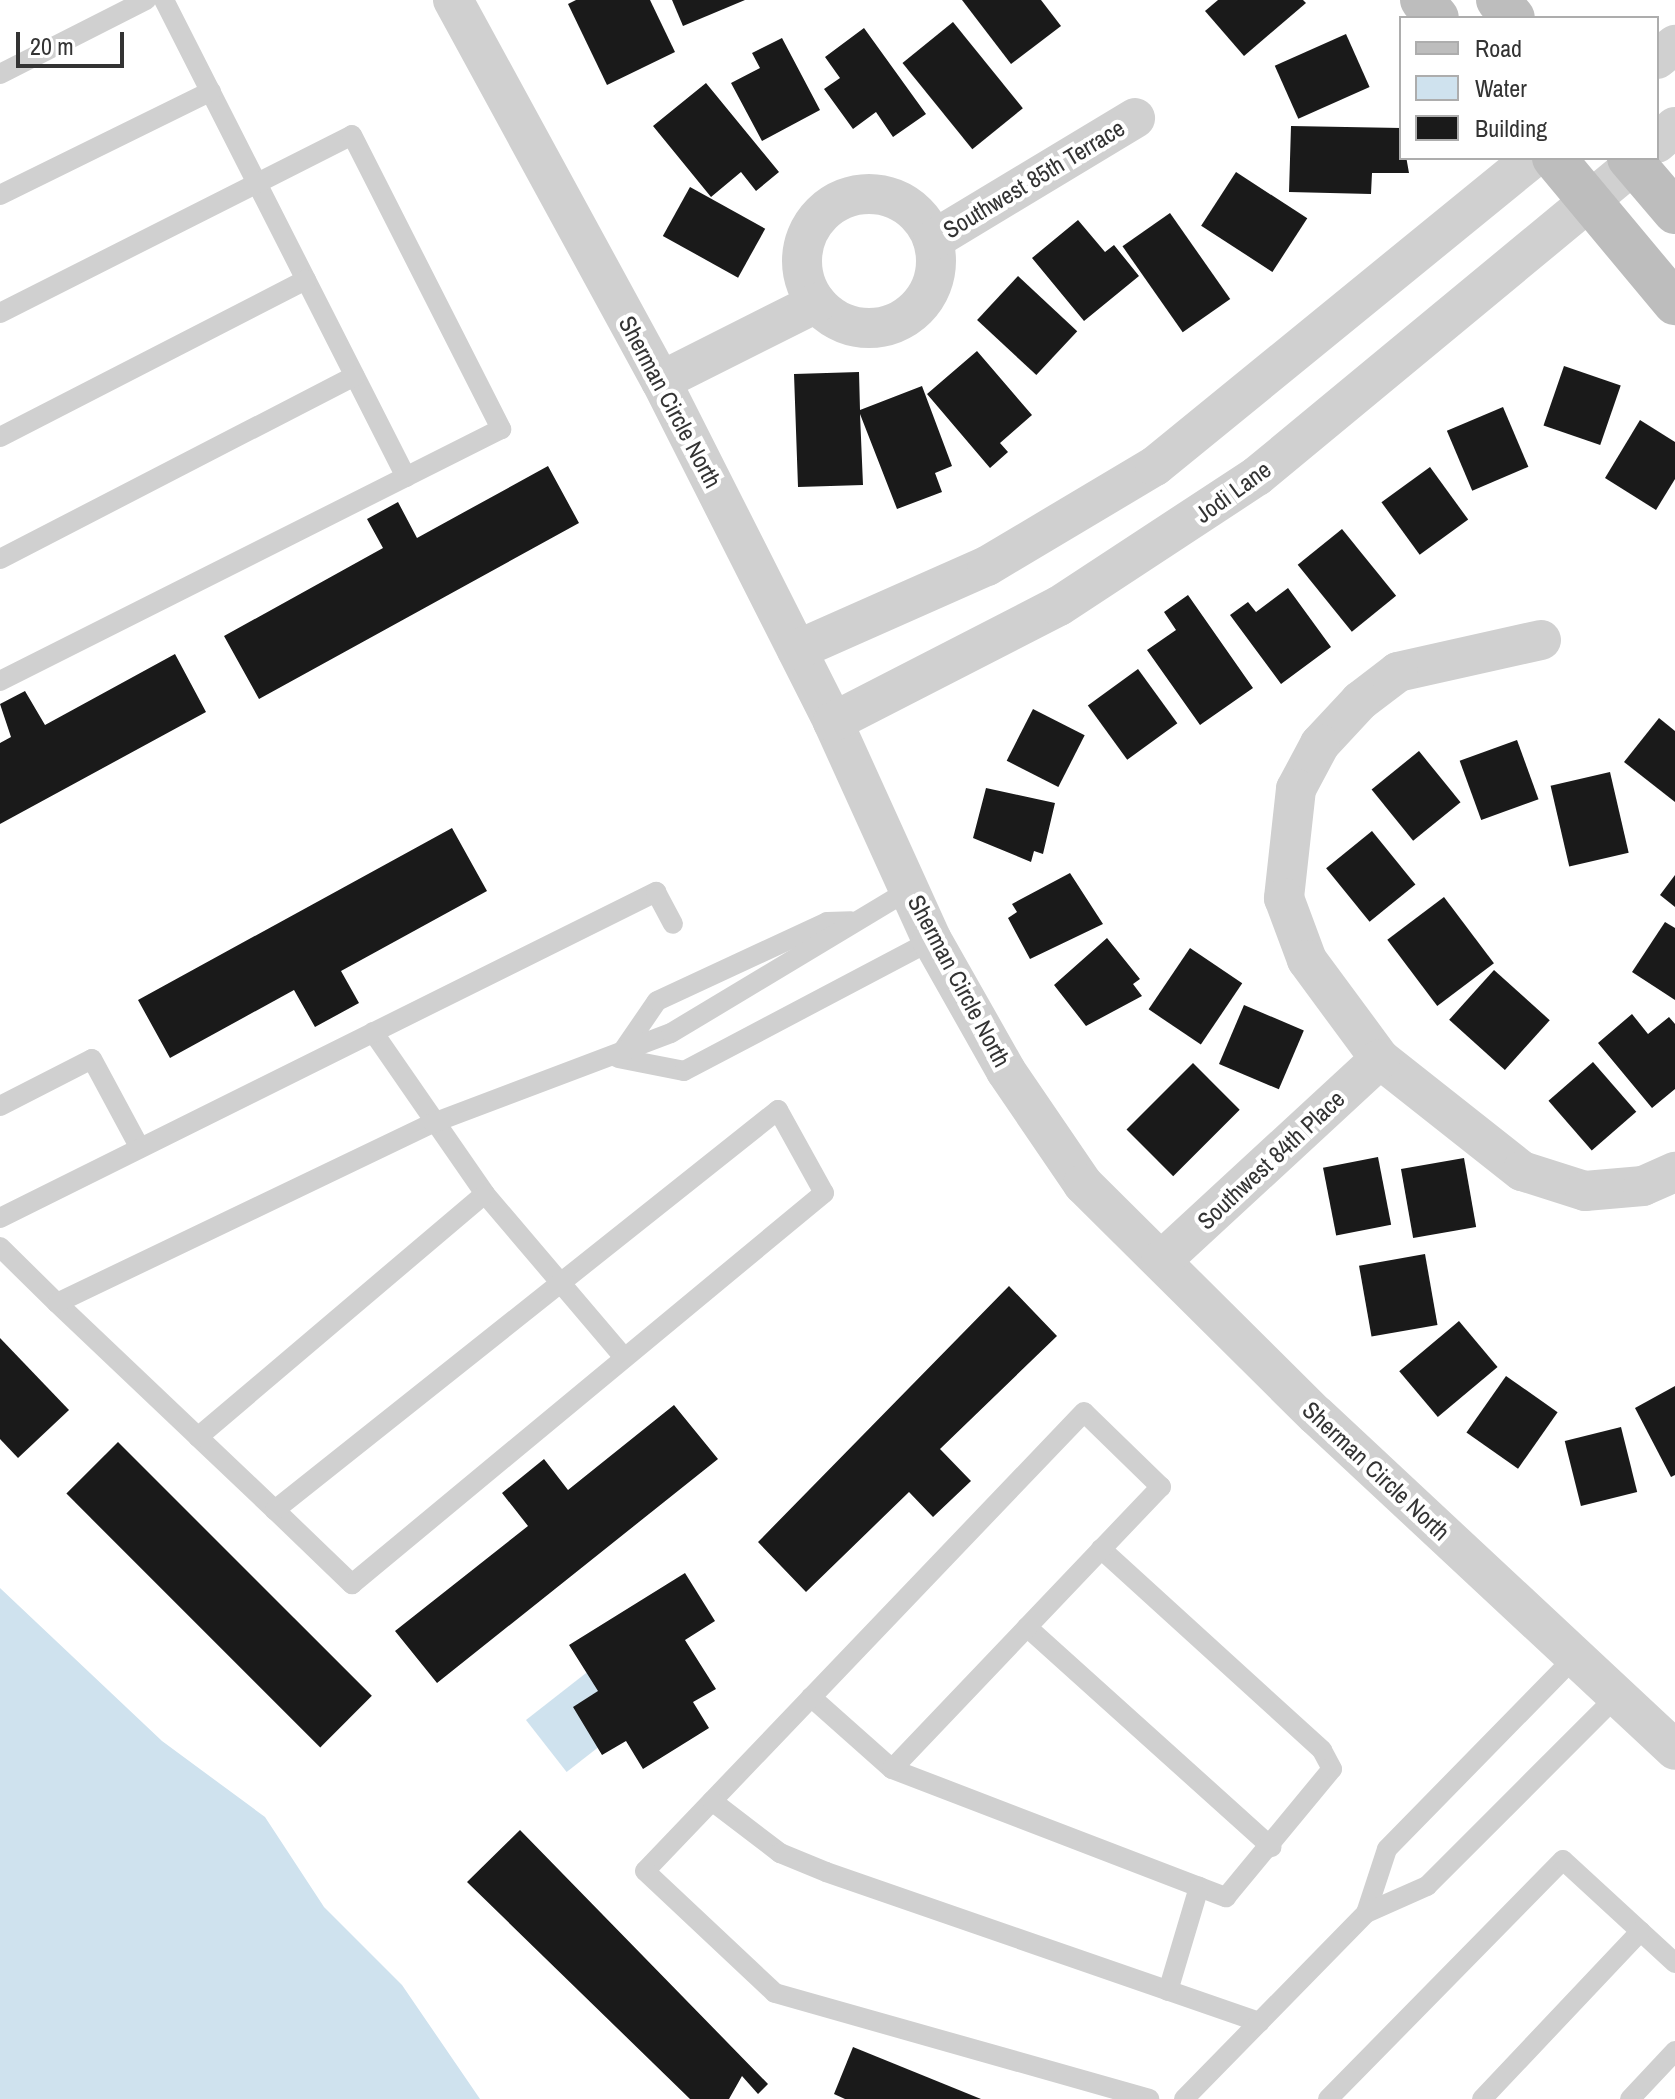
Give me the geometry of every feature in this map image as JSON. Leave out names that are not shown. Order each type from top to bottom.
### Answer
[{"type":"main road","points":[[1422,0],[1435,16]]},
{"type":"main road","points":[[1498,0],[1511,16]]},
{"type":"main road","points":[[1556,160],[1675,303]]},
{"type":"main road","points":[[1642,160],[1675,212]]},
{"type":"street","name":"Sherman Circle North","points":[[453,0],[661,381],[833,722],[932,940],[1006,1071],[1083,1184],[1675,1750]]},
{"type":"street","points":[[1659,57],[1675,45]]},
{"type":"street","name":"Southwest 85th Terrace","points":[[933,240],[1135,118]]},
{"type":"street","name":"Jodi Lane","points":[[1659,140],[1675,127]]},
{"type":"street","points":[[797,650],[987,566],[1155,466],[1530,160]]},
{"type":"street","name":"Jodi Lane","points":[[833,722],[1149,552],[1257,476],[1591,201],[1636,160]]},
{"type":"street","name":"Southwest 85th Terrace","points":[[871,193],[894,198],[913,210],[933,240],[936,272],[929,294],[895,324],[852,327],[816,303],[801,263],[809,231],[829,206],[871,193]]},
{"type":"street","points":[[661,381],[816,303]]},
{"type":"street","points":[[1541,640],[1398,672],[1320,744],[1296,789],[1284,898],[1307,960],[1380,1059],[1522,1171],[1585,1191],[1643,1186],[1675,1172]]},
{"type":"street","name":"Southwest 84th Place","points":[[1161,1261],[1380,1059]]},
{"type":"lane","points":[[0,74],[146,0]]},
{"type":"lane","points":[[164,0],[406,477]]},
{"type":"lane","points":[[0,195],[211,91]]},
{"type":"lane","points":[[0,313],[352,135],[501,429],[0,681]]},
{"type":"lane","points":[[0,437],[306,280]]},
{"type":"lane","points":[[0,559],[355,376]]},
{"type":"lane","points":[[57,1303],[433,1123],[618,1058],[835,940],[851,921],[911,889]]},
{"type":"lane","points":[[0,1218],[656,892],[673,924]]},
{"type":"lane","points":[[618,1058],[657,1001],[827,922],[851,921]]},
{"type":"lane","points":[[618,1058],[684,1071],[932,940]]},
{"type":"lane","points":[[373,1032],[485,1194],[623,1356]]},
{"type":"lane","points":[[0,1106],[92,1059],[140,1148]]},
{"type":"lane","points":[[0,1247],[352,1584],[623,1356],[824,1193],[778,1110],[275,1510]]},
{"type":"lane","points":[[198,1437],[485,1194]]},
{"type":"lane","points":[[892,1769],[1161,1487],[1084,1412],[645,1871],[775,1993],[1149,2099]]},
{"type":"lane","points":[[811,1697],[892,1769],[1226,1897],[1324,1786],[1332,1769],[1322,1750],[1101,1549]]},
{"type":"lane","points":[[1027,1627],[1271,1847]]},
{"type":"lane","points":[[1366,1913],[1387,1849],[1575,1657]]},
{"type":"lane","points":[[1184,2099],[1366,1913],[1427,1886],[1617,1696]]},
{"type":"lane","points":[[712,1801],[780,1853],[826,1872],[1260,2022]]},
{"type":"lane","points":[[1328,2099],[1563,1860],[1675,1963]]},
{"type":"lane","points":[[1168,1991],[1199,1887]]},
{"type":"lane","points":[[1482,2099],[1641,1931]]},
{"type":"lane","points":[[1630,2099],[1675,2051]]},
{"type":"water","points":[[0,1588],[162,1741],[265,1817],[324,1907],[402,1985],[480,2099],[0,2099]]},
{"type":"water","points":[[604,1659],[645,1711],[567,1772],[526,1720]]},
{"type":"building","points":[[576,0],[650,0],[675,52],[607,85],[568,4]]},
{"type":"building","points":[[672,0],[745,0],[683,26]]},
{"type":"building","points":[[962,0],[1041,0],[1061,26],[1011,64]]},
{"type":"building","points":[[1218,0],[1303,0],[1306,3],[1244,56],[1205,11]]},
{"type":"building","points":[[953,22],[1023,108],[972,149],[902,63]]},
{"type":"building","points":[[864,28],[926,114],[893,137],[876,112],[853,129],[824,89],[840,78],[825,57]]},
{"type":"building","points":[[1346,34],[1370,87],[1298,119],[1275,66]]},
{"type":"building","points":[[782,38],[820,110],[762,141],[731,83],[760,68],[752,53]]},
{"type":"building","points":[[706,83],[779,172],[756,191],[741,172],[711,197],[653,126]]},
{"type":"building","points":[[1291,126],[1399,128],[1399,160],[1407,160],[1409,173],[1372,173],[1371,194],[1289,192]]},
{"type":"building","points":[[1236,172],[1307,218],[1272,272],[1201,226]]},
{"type":"building","points":[[690,187],[765,229],[738,278],[663,236]]},
{"type":"building","points":[[1170,213],[1230,299],[1183,332],[1122,246]]},
{"type":"building","points":[[1078,220],[1105,252],[1114,245],[1139,276],[1084,321],[1032,258]]},
{"type":"building","points":[[1018,276],[1077,331],[1036,375],[977,320]]},
{"type":"building","points":[[977,351],[1032,415],[1000,443],[1008,452],[990,468],[927,394]]},
{"type":"building","points":[[1564,366],[1621,386],[1600,445],[1543,426]]},
{"type":"building","points":[[859,372],[860,410],[922,386],[952,466],[935,473],[942,492],[897,509],[860,414],[863,485],[798,487],[794,374]]},
{"type":"building","points":[[1503,407],[1528,467],[1472,491],[1447,431]]},
{"type":"building","points":[[1640,420],[1675,442],[1675,479],[1656,510],[1605,478]]},
{"type":"building","points":[[548,466],[579,523],[259,699],[224,636],[383,548],[367,519],[398,502],[417,538]]},
{"type":"building","points":[[1430,467],[1468,520],[1420,555],[1381,502]]},
{"type":"building","points":[[1342,529],[1396,596],[1352,632],[1298,565]]},
{"type":"building","points":[[1288,588],[1331,647],[1281,684],[1230,615],[1248,602],[1256,612]]},
{"type":"building","points":[[1188,595],[1253,688],[1200,725],[1147,650],[1176,630],[1164,612]]},
{"type":"building","points":[[175,654],[206,712],[0,824],[0,743],[11,737],[0,704],[25,691],[45,725]]},
{"type":"building","points":[[1138,669],[1177,723],[1127,760],[1088,705]]},
{"type":"building","points":[[1033,709],[1085,735],[1058,787],[1007,761]]},
{"type":"building","points":[[1659,718],[1675,731],[1675,802],[1624,762]]},
{"type":"building","points":[[1517,740],[1539,799],[1481,820],[1460,761]]},
{"type":"building","points":[[1419,751],[1461,802],[1413,841],[1372,789]]},
{"type":"building","points":[[1610,772],[1629,853],[1569,867],[1551,786]]},
{"type":"building","points":[[986,788],[1055,803],[1043,854],[1034,851],[1031,862],[973,838]]},
{"type":"building","points":[[452,828],[487,891],[341,971],[359,1003],[315,1027],[294,990],[170,1058],[138,1000]]},
{"type":"building","points":[[1372,831],[1415,885],[1370,922],[1326,868]]},
{"type":"building","points":[[1070,873],[1103,924],[1030,959],[1008,918],[1017,912],[1012,904]]},
{"type":"building","points":[[1675,875],[1675,907],[1660,895]]},
{"type":"building","points":[[1444,897],[1494,963],[1437,1006],[1387,940]]},
{"type":"building","points":[[1665,922],[1675,928],[1675,1000],[1632,972]]},
{"type":"building","points":[[1107,938],[1140,979],[1133,984],[1142,996],[1086,1026],[1054,985]]},
{"type":"building","points":[[1190,948],[1242,983],[1201,1045],[1149,1009]]},
{"type":"building","points":[[1494,970],[1550,1020],[1505,1070],[1449,1020]]},
{"type":"building","points":[[1244,1005],[1304,1030],[1279,1089],[1219,1064]]},
{"type":"building","points":[[1632,1014],[1648,1034],[1669,1017],[1675,1024],[1675,1089],[1652,1108],[1598,1043]]},
{"type":"building","points":[[1593,1062],[1636,1112],[1592,1151],[1548,1101]]},
{"type":"building","points":[[1193,1063],[1240,1110],[1173,1176],[1127,1129]]},
{"type":"building","points":[[1378,1157],[1391,1225],[1336,1235],[1323,1168]]},
{"type":"building","points":[[1464,1158],[1476,1227],[1413,1238],[1401,1169]]},
{"type":"building","points":[[1425,1254],[1438,1325],[1372,1337],[1359,1266]]},
{"type":"building","points":[[1009,1286],[1057,1336],[940,1449],[971,1481],[933,1517],[909,1492],[806,1592],[758,1542]]},
{"type":"building","points":[[1459,1321],[1498,1367],[1438,1417],[1399,1371]]},
{"type":"building","points":[[0,1338],[69,1410],[18,1458],[0,1439]]},
{"type":"building","points":[[1506,1376],[1558,1412],[1518,1469],[1466,1433]]},
{"type":"building","points":[[1675,1386],[1675,1475],[1671,1477],[1635,1408]]},
{"type":"building","points":[[674,1405],[718,1459],[437,1683],[395,1631],[528,1526],[502,1493],[544,1459],[568,1490]]},
{"type":"building","points":[[1621,1427],[1637,1492],[1581,1506],[1565,1441]]},
{"type":"building","points":[[118,1442],[372,1696],[320,1747],[66,1494]]},
{"type":"building","points":[[685,1573],[715,1621],[685,1640],[716,1689],[693,1702],[709,1728],[643,1769],[626,1741],[602,1755],[573,1707],[598,1691],[569,1645]]},
{"type":"building","points":[[520,1830],[768,2084],[758,2094],[742,2076],[729,2099],[690,2099],[467,1882]]},
{"type":"building","points":[[853,2047],[981,2099],[845,2099],[834,2094]]}]
